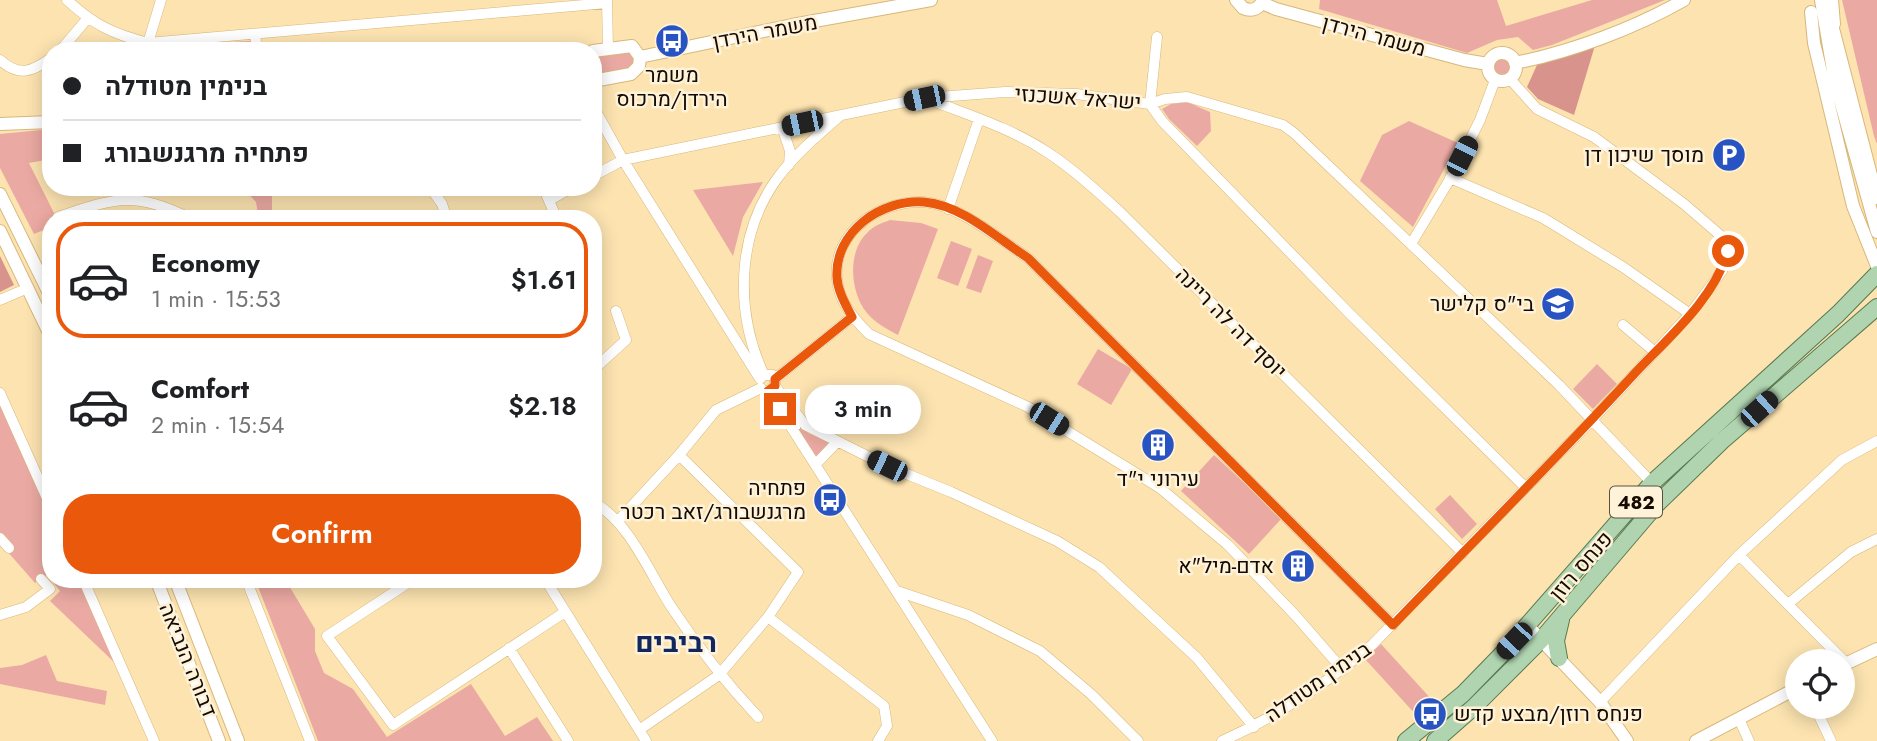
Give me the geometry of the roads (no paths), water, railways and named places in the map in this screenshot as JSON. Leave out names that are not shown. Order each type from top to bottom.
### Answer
[{"type":"main road","name":"פנחס רוזן","points":[[1406,741],[1463,694],[1528,626],[1652,483],[1838,314],[1877,274]]},
{"type":"main road","name":"פנחס רוזן","points":[[1435,741],[1475,706],[1541,640],[1657,504],[1723,442],[1877,307]]},
{"type":"main road","points":[[1847,331],[1877,322]]},
{"type":"main road","points":[[1559,658],[1556,641],[1561,618]]},
{"type":"street","points":[[67,0],[87,19],[113,33],[144,42]]},
{"type":"street","points":[[148,42],[161,0]]},
{"type":"street","name":"משמר הירדן","points":[[640,57],[932,0]]},
{"type":"street","name":"משמר הירדן","points":[[1237,0],[1239,5],[1247,10],[1256,9],[1263,1],[1276,9],[1439,54],[1488,64]]},
{"type":"street","points":[[1515,63],[1569,49],[1684,0]]},
{"type":"street","points":[[1823,0],[1835,32],[1877,198]]},
{"type":"street","points":[[1823,0],[1835,82]]},
{"type":"street","points":[[1832,0],[1835,32]]},
{"type":"street","points":[[160,42],[529,4],[607,1],[608,49]]},
{"type":"street","points":[[1809,6],[1835,82],[1877,232]]},
{"type":"street","points":[[1809,6],[1817,60],[1853,206],[1877,266]]},
{"type":"street","points":[[68,42],[87,19]]},
{"type":"street","points":[[255,34],[256,42]]},
{"type":"street","points":[[1157,37],[1150,104],[1162,121],[1526,488]]},
{"type":"street","points":[[602,50],[632,46],[640,57],[639,66],[631,74],[602,79]]},
{"type":"street","points":[[1501,53],[1510,56],[1515,63],[1516,70],[1510,79],[1502,82],[1495,80],[1489,73],[1488,64],[1493,57],[1501,53]]},
{"type":"street","points":[[0,60],[9,68],[20,72],[42,65]]},
{"type":"street","name":"בנימין מטודלה","points":[[1222,741],[1254,727],[1343,670],[1393,625],[1592,421],[1690,314],[1722,271],[1728,251],[1720,235],[1685,204],[1594,138],[1537,109],[1510,79]]},
{"type":"street","points":[[1411,244],[1480,120],[1495,80]]},
{"type":"street","name":"ישראל אשכנזי","points":[[602,171],[622,160],[924,98],[1005,92],[1076,94],[1150,104],[1165,99],[1187,97],[1283,125],[1559,385],[1652,483]]},
{"type":"street","name":"יוסף דה לה ריינה","points":[[924,98],[1011,132],[1048,152],[1110,203],[1463,553]]},
{"type":"street","points":[[842,115],[808,143],[777,179],[761,205],[749,237],[743,275],[743,300],[755,355],[767,383],[805,425],[1057,541],[1099,567],[1197,658],[1254,727]]},
{"type":"street","points":[[948,209],[979,119]]},
{"type":"street","points":[[0,127],[42,123]]},
{"type":"street","points":[[602,123],[622,160],[767,383],[992,741]]},
{"type":"street","points":[[782,127],[790,151],[789,165]]},
{"type":"street","points":[[1450,177],[1543,218],[1623,267],[1690,314]]},
{"type":"street","points":[[0,194],[42,279]]},
{"type":"street","points":[[548,196],[554,210]]},
{"type":"street","points":[[550,200],[557,196]]},
{"type":"street","points":[[79,210],[103,202],[131,198],[173,210]]},
{"type":"street","points":[[1343,670],[1296,615],[1228,545],[1160,488],[1028,407],[869,334],[852,317],[842,299],[837,279],[838,261],[849,236],[860,222],[878,212],[923,202],[948,209],[969,219],[1028,258],[1393,625]]},
{"type":"street","points":[[0,231],[42,318]]},
{"type":"street","points":[[0,300],[28,288]]},
{"type":"street","points":[[602,362],[626,340],[616,311]]},
{"type":"street","points":[[618,521],[716,410],[767,383],[852,317]]},
{"type":"street","points":[[1623,325],[1655,352]]},
{"type":"street","points":[[0,393],[42,487]]},
{"type":"street","points":[[816,464],[837,442]]},
{"type":"street","points":[[1600,702],[1739,555],[1842,460],[1877,442]]},
{"type":"street","points":[[639,730],[719,675],[768,617],[798,572],[679,455]]},
{"type":"street","points":[[1652,483],[1658,497],[1657,504]]},
{"type":"street","points":[[602,509],[618,521],[673,609],[719,675],[758,717]]},
{"type":"street","points":[[0,538],[9,548]]},
{"type":"street","points":[[1788,604],[1851,552],[1877,540]]},
{"type":"street","points":[[1739,555],[1830,649]]},
{"type":"street","points":[[0,615],[26,607],[49,588]]},
{"type":"street","points":[[87,588],[155,741]]},
{"type":"street","name":"דבורה הנביאה","points":[[159,588],[217,740]]},
{"type":"street","name":"דבורה הנביאה","points":[[178,588],[236,736]]},
{"type":"street","points":[[250,588],[310,741]]},
{"type":"street","points":[[400,588],[327,636],[393,725],[565,612]]},
{"type":"street","points":[[550,588],[646,741]]},
{"type":"street","points":[[896,590],[968,615],[1040,651],[1091,694],[1138,741]]},
{"type":"street","points":[[911,613],[927,602]]},
{"type":"street","points":[[768,617],[884,706],[887,726],[878,741]]},
{"type":"street","points":[[1528,626],[1600,702],[1627,741]]},
{"type":"street","points":[[509,648],[568,741]]},
{"type":"street","points":[[1855,659],[1877,649]]},
{"type":"street","points":[[1696,741],[1785,694]]},
{"type":"street","points":[[1739,719],[1749,741]]},
{"type":"street","points":[[1821,719],[1831,741]]},
{"type":"street","points":[[217,740],[236,736]]},
{"type":"place","name":"משמר הירדן/מרכוס","points":[[672,41]]},
{"type":"place","name":"מוסך שיכון דן","points":[[1729,155]]},
{"type":"place","name":"בי\"ס קלישר","points":[[1558,304]]},
{"type":"place","name":"עירוני י\"ד","points":[[1158,445]]},
{"type":"place","name":"פתחיה מרגנשבורג/זאב רכטר","points":[[830,500]]},
{"type":"place","name":"אדם-מיל\"א","points":[[1298,566]]},
{"type":"place","name":"פנחס רוזן/מבצע קדש","points":[[1430,714]]},
{"type":"district","name":"רביבים","points":[[676,642]]}]
